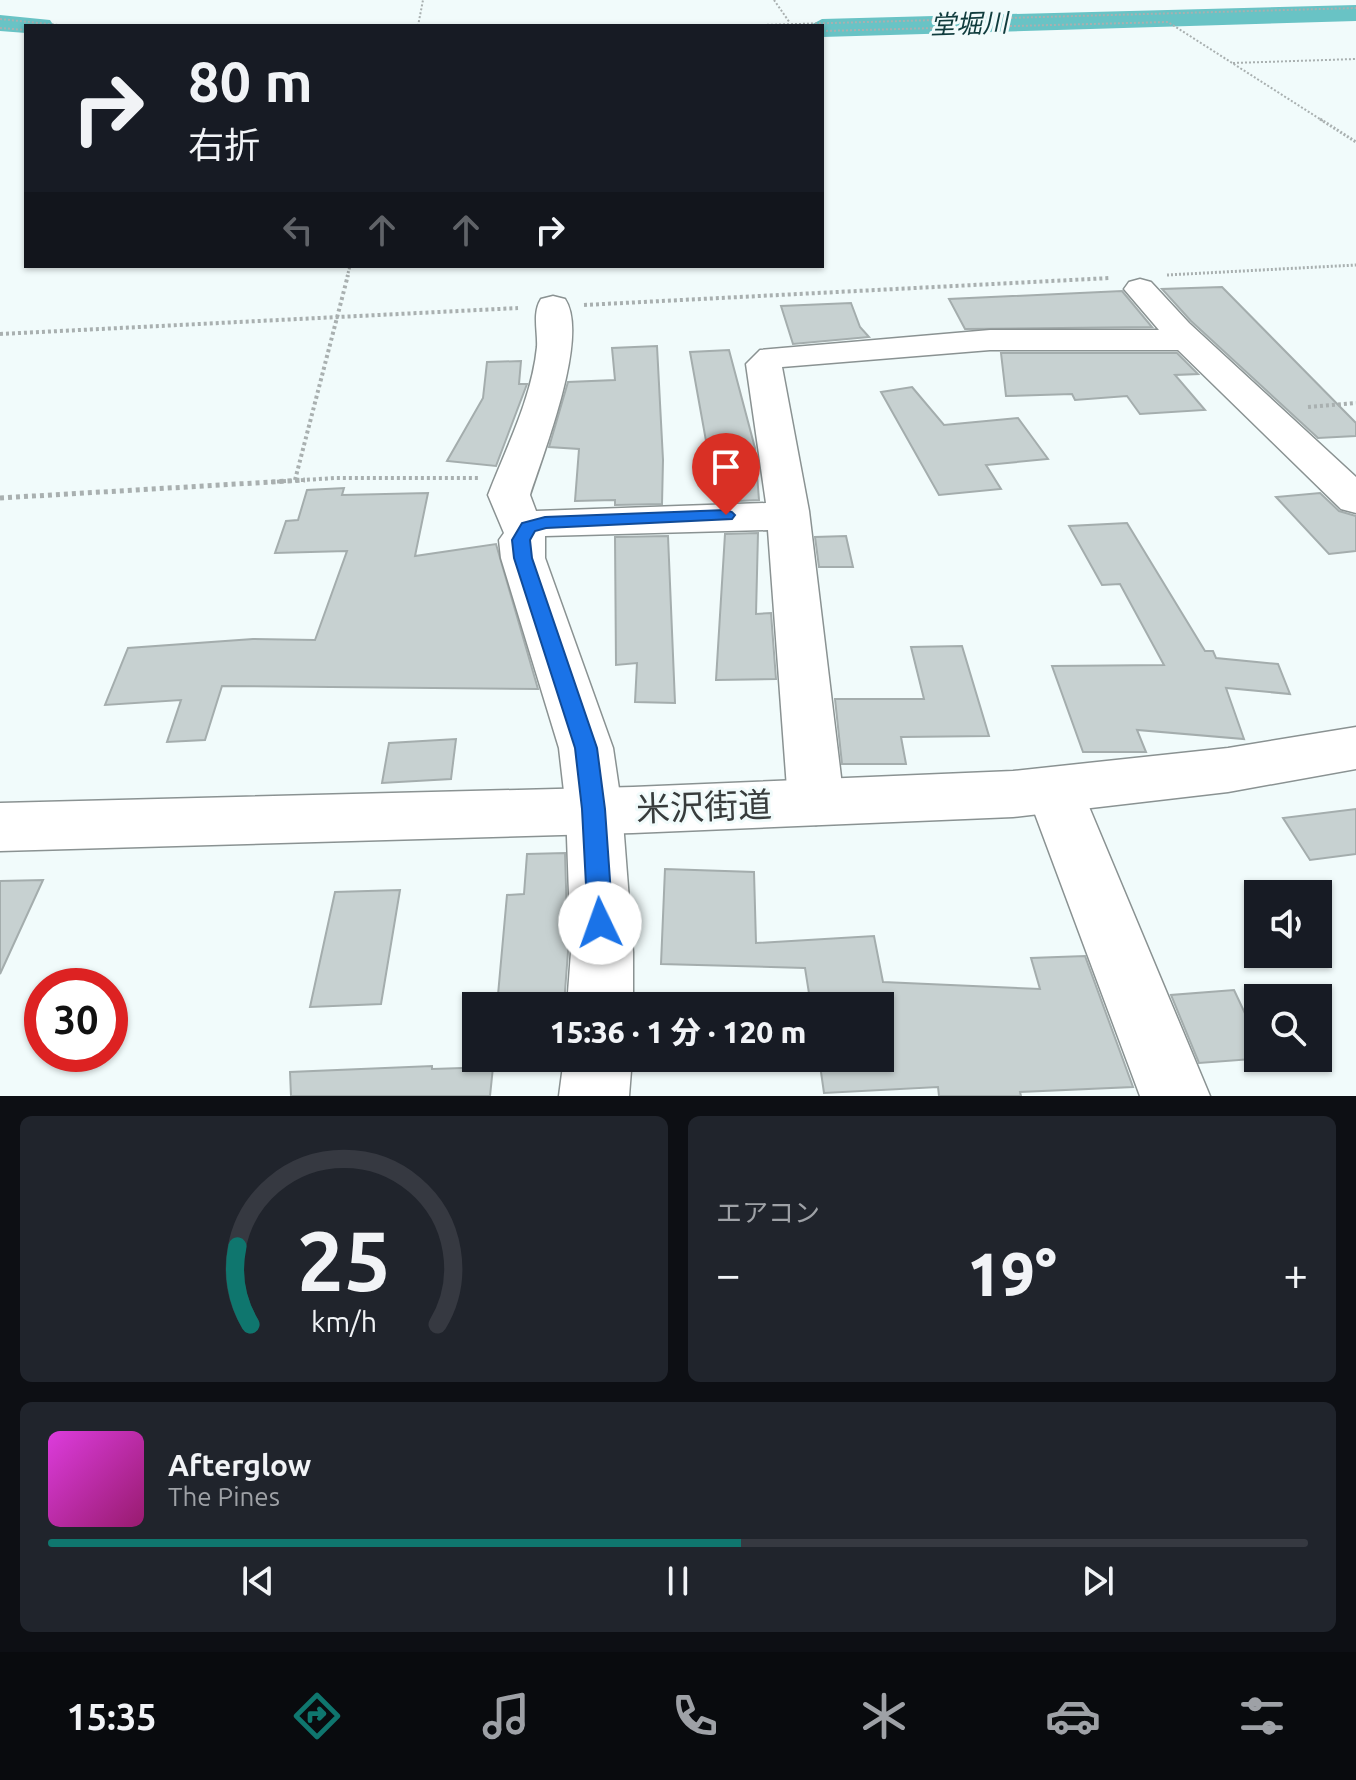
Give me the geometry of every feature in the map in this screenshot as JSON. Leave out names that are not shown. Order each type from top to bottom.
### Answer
[{"type":"main road","points":[[1142,281],[1188,340],[1356,500]]},
{"type":"main road","points":[[553,306],[554,348],[546,389],[509,495],[521,527],[545,522],[602,519],[788,516]]},
{"type":"main road","points":[[816,802],[788,516],[764,364],[772,357],[990,340],[1188,340]]},
{"type":"main road","points":[[529,527],[521,540],[523,558],[586,748],[594,809],[602,952],[601,992]]},
{"type":"main road","name":"米沢街道","points":[[0,827],[816,802],[1054,790],[1228,770],[1356,748]]},
{"type":"main road","points":[[1054,790],[1175,1096]]},
{"type":"main road","points":[[594,1096],[597,1072]]},
{"type":"path","points":[[418,24],[423,0]]},
{"type":"path","points":[[774,0],[790,24],[1356,8]]},
{"type":"path","points":[[0,19],[49,24]]},
{"type":"path","points":[[824,31],[1168,22],[1356,142]]},
{"type":"path","points":[[0,28],[24,30]]},
{"type":"path","points":[[1232,63],[1356,59]]},
{"type":"path","points":[[0,334],[1142,281],[1356,265]]},
{"type":"path","points":[[295,480],[349,268]]},
{"type":"path","points":[[0,498],[295,480],[515,478]]},
{"type":"building","points":[[1222,287],[1356,423],[1356,436],[1318,438],[1191,321],[1162,289]]},
{"type":"building","points":[[1122,291],[1152,327],[965,329],[949,299]]},
{"type":"building","points":[[851,303],[860,327],[869,337],[793,344],[781,306]]},
{"type":"building","points":[[657,346],[662,504],[615,505],[615,500],[575,501],[579,449],[549,447],[568,382],[615,380],[612,348]]},
{"type":"building","points":[[729,350],[755,448],[759,500],[717,502],[690,352]]},
{"type":"building","points":[[1001,353],[1177,353],[1198,374],[1175,375],[1205,410],[1140,414],[1127,396],[1075,400],[1072,394],[1006,396]]},
{"type":"building","points":[[521,361],[519,384],[527,384],[496,466],[447,461],[483,398],[487,362]]},
{"type":"building","points":[[912,387],[944,425],[1018,418],[1048,459],[986,465],[1001,489],[939,495],[881,392]]},
{"type":"building","points":[[344,488],[342,495],[428,493],[415,556],[496,544],[538,689],[222,686],[205,740],[167,742],[181,700],[105,705],[128,648],[253,639],[315,640],[347,551],[275,553],[286,521],[298,520],[307,490]]},
{"type":"building","points":[[1320,493],[1339,511],[1356,516],[1356,551],[1329,554],[1276,497]]},
{"type":"building","points":[[1127,523],[1205,651],[1213,651],[1216,658],[1278,664],[1290,694],[1226,688],[1244,739],[1137,730],[1146,752],[1083,752],[1052,666],[1164,665],[1120,584],[1102,585],[1069,526]]},
{"type":"building","points":[[758,533],[756,614],[771,613],[776,679],[716,680],[725,534]]},
{"type":"building","points":[[668,536],[675,703],[635,702],[637,663],[616,665],[615,537]]},
{"type":"building","points":[[846,536],[853,567],[819,567],[815,537]]},
{"type":"building","points":[[962,646],[989,736],[901,737],[906,764],[842,764],[835,699],[924,699],[911,647]]},
{"type":"building","points":[[456,739],[451,779],[382,783],[389,743]]},
{"type":"building","points":[[1356,809],[1356,854],[1310,860],[1283,818]]},
{"type":"building","points":[[565,853],[568,952],[565,992],[498,992],[507,895],[524,894],[527,854]]},
{"type":"building","points":[[665,869],[754,872],[756,943],[874,936],[883,982],[1040,989],[1031,958],[1085,956],[1133,1087],[1020,1092],[1021,1096],[939,1096],[938,1087],[824,1093],[821,1072],[894,1072],[894,992],[809,992],[805,968],[661,964]]},
{"type":"building","points":[[43,880],[0,974],[0,881]]},
{"type":"building","points":[[400,890],[381,1004],[310,1007],[335,892]]},
{"type":"building","points":[[1234,990],[1244,1011],[1244,1060],[1199,1063],[1171,995]]},
{"type":"building","points":[[432,1066],[432,1069],[462,1068],[462,1072],[492,1072],[490,1096],[291,1096],[290,1072]]},
{"type":"waterway","name":"堂堀川","points":[[824,28],[1356,13]]},
{"type":"waterway","name":"堂堀川","points":[[0,23],[24,25]]},
{"type":"route","points":[[600,923],[594,809],[586,748],[523,558],[521,540],[529,527],[545,522],[726,515]]}]
